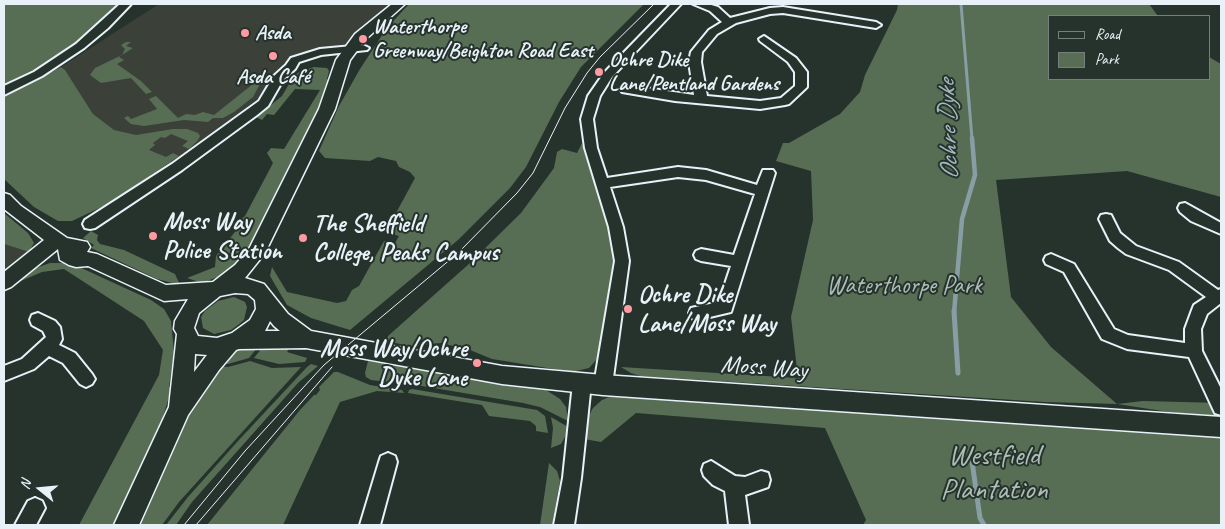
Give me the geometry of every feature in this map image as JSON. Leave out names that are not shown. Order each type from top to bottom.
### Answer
[{"type":"street","points":[[4,91],[38,74],[80,46],[126,4]]},
{"type":"street","points":[[180,408],[185,328],[192,307],[242,270],[256,253],[327,109],[335,88],[341,85],[353,54],[387,20],[389,14],[399,4]]},
{"type":"street","points":[[564,525],[592,384],[622,261],[620,241],[588,133],[587,119],[594,96],[608,75],[676,4]]},
{"type":"street","points":[[698,4],[714,9],[729,23]]},
{"type":"street","points":[[701,99],[695,62],[697,52],[713,32],[729,23],[770,10],[783,10],[853,24],[876,25]]},
{"type":"street","points":[[626,89],[760,105],[785,101],[801,87],[802,80],[798,66],[764,39]]},
{"type":"street","points":[[90,224],[177,167],[253,112],[267,99],[278,78],[291,67],[353,54]]},
{"type":"street","points":[[603,183],[667,173],[688,172],[719,178],[762,191]]},
{"type":"street","points":[[697,312],[725,307],[768,173]]},
{"type":"street","points":[[4,199],[15,210],[63,243],[68,255],[76,260],[90,259],[164,293],[217,289],[242,284],[250,286],[264,297]]},
{"type":"street","points":[[1185,208],[1221,229]]},
{"type":"street","points":[[1106,219],[1115,237],[1123,244],[1132,250],[1174,266],[1219,296],[1200,310],[1193,329],[1194,351],[1221,407]]},
{"type":"street","points":[[4,282],[63,243]]},
{"type":"street","points":[[126,525],[180,408],[212,364],[234,342],[257,326],[266,309],[256,266],[256,253]]},
{"type":"street","points":[[701,255],[739,262]]},
{"type":"street","points":[[1051,260],[1069,268],[1108,334],[1127,342],[1194,351]]},
{"type":"street","points":[[164,293],[198,346],[217,347],[234,342]]},
{"type":"street","name":"Moss Way","points":[[264,297],[282,320],[306,339]]},
{"type":"street","points":[[4,374],[28,364],[48,347],[54,339],[54,332],[49,326],[38,320]]},
{"type":"street","name":"Moss Way","points":[[234,342],[306,339],[502,375],[592,384],[1221,427]]},
{"type":"street","points":[[48,347],[69,358],[86,379]]},
{"type":"street","points":[[370,525],[388,462]]},
{"type":"street","points":[[711,470],[720,478],[734,485],[745,486],[761,480]]},
{"type":"street","points":[[734,485],[739,525]]},
{"type":"street","points":[[24,525],[35,508]]},
{"type":"shaded area","points":[[159,4],[393,4],[356,38],[346,44],[301,53],[284,64],[268,79],[265,90],[256,100],[170,166],[163,161],[157,166],[93,114],[65,70],[61,67]]},
{"type":"shaded area","points":[[4,244],[29,252],[4,272]]},
{"type":"green space","points":[[4,4],[119,4],[72,46],[40,68],[4,85]]},
{"type":"green space","points":[[409,4],[644,4],[581,67],[559,102],[526,167],[510,188],[458,240],[350,330],[311,318],[287,305],[270,276],[272,267],[287,292],[337,303],[346,301],[352,290],[359,286],[384,241],[395,243],[399,236],[389,233],[399,214],[396,213],[415,178],[410,172],[399,167],[396,161],[378,157],[370,161],[325,158],[319,151],[339,106],[360,69],[386,29]]},
{"type":"green space","name":"Waterthorpe Park","points":[[898,4],[1149,4],[1157,15],[1048,15],[1048,80],[1210,80],[1210,58],[1221,64],[1221,197],[1127,171],[996,180],[1011,297],[1051,347],[1117,404],[1045,402],[640,376],[621,367],[798,378],[791,317],[813,220],[811,171],[776,161],[783,143],[789,143],[840,114],[860,92],[865,75],[897,10]]},
{"type":"green space","points":[[131,42],[126,46],[133,48],[119,57],[124,60],[117,64],[141,81],[152,92],[146,94],[131,78],[101,83],[90,75],[95,68],[122,55],[125,49],[121,45]]},
{"type":"green space","points":[[61,67],[65,70],[93,114],[114,130],[136,135],[173,129],[187,129],[198,133],[200,136],[198,140],[189,149],[182,146],[188,141],[171,134],[165,138],[161,137],[153,143],[155,145],[149,150],[166,157],[173,153],[179,156],[112,202],[72,221],[58,221],[34,207],[4,179],[4,97]]},
{"type":"green space","points":[[314,67],[327,68],[329,71],[327,79],[331,83],[242,262],[230,272],[202,283],[187,278],[215,267],[216,256],[242,223],[239,221],[245,216],[273,163],[267,153],[271,148],[284,149],[320,90],[295,89],[274,115],[267,114],[262,120],[256,117],[282,96],[293,77],[299,72]]},
{"type":"green space","points":[[258,80],[261,82],[253,97],[223,118],[213,118],[208,122],[184,120],[144,126],[131,124],[124,118],[128,116],[131,119],[157,109],[149,99],[156,96],[178,118],[186,114],[195,115],[203,112],[214,115]]},
{"type":"green space","points":[[582,143],[613,243],[615,269],[604,340],[597,359],[589,368],[572,372],[492,359],[470,350],[441,343],[409,346],[387,341],[388,336],[470,263],[521,213],[554,168],[557,152],[562,149],[577,153]]},
{"type":"green space","points":[[4,213],[28,233],[34,243],[29,252],[4,244]]},
{"type":"green space","points":[[91,231],[98,235],[97,240],[100,244],[124,250],[175,274],[180,285],[157,279],[91,248],[94,245],[83,238]]},
{"type":"green space","points":[[50,263],[64,263],[77,266],[151,300],[164,309],[171,321],[174,352],[169,387],[172,387],[162,420],[113,525],[79,525],[159,375],[163,350],[144,321],[64,269],[42,272],[16,283],[36,268]]},
{"type":"green space","points":[[234,297],[245,302],[247,307],[244,320],[231,330],[214,334],[203,328],[201,317],[205,311],[218,301]]},
{"type":"green space","points":[[284,347],[289,349],[287,352],[307,358],[305,362],[279,364],[254,358],[262,348]]},
{"type":"green space","points":[[240,348],[257,348],[249,358],[228,364],[219,362],[231,352]]},
{"type":"green space","points":[[250,361],[272,368],[301,367],[179,502],[162,525],[133,525],[177,433],[216,366],[228,367]]},
{"type":"green space","points":[[368,361],[546,390],[560,399],[566,407],[568,421],[540,407],[523,403],[422,386],[371,380],[366,377],[365,373]]},
{"type":"green space","points":[[311,364],[318,366],[298,383],[192,502],[176,525],[166,525],[188,497],[238,441]]},
{"type":"green space","points":[[334,372],[370,385],[402,390],[404,393],[377,391],[340,402],[283,525],[207,525],[300,410],[316,395],[320,390],[319,387]]},
{"type":"green space","points":[[412,389],[537,410],[545,416],[548,433],[536,431],[536,426],[530,421],[489,416],[482,405],[408,393]]},
{"type":"green space","name":"Westfield Plantation","points":[[614,395],[1221,436],[1221,525],[863,525],[866,520],[825,428],[636,413],[601,442],[584,439],[587,419],[593,408],[602,400]]},
{"type":"green space","points":[[1143,401],[1221,403],[1221,416],[1169,412],[1117,404]]},
{"type":"green space","points":[[551,417],[568,427],[561,444],[551,448],[553,428]]},
{"type":"green space","points":[[549,463],[557,471],[560,481],[552,525],[540,525]]},
{"type":"waterway","name":"Ochre Dyke","points":[[961,4],[972,139]]},
{"type":"waterway","name":"Ochre Dyke","points":[[954,312],[962,219],[975,175],[972,138]]},
{"type":"waterway","name":"Ochre Dyke","points":[[954,312],[958,373]]},
{"type":"waterway","name":"Ochre Dyke","points":[[971,454],[980,518],[984,525]]},
{"type":"tram line","points":[[184,525],[245,451],[324,365],[458,253],[517,193],[533,173],[565,108],[587,73],[600,57],[654,4]]},
{"type":"tram line","points":[[196,525],[332,367]]},
{"type":"place","name":"Asda","points":[[245,33]]},
{"type":"place","name":"Waterthorpe Greenway/Beighton Road East","points":[[363,39]]},
{"type":"place","name":"Asda Café","points":[[273,56]]},
{"type":"place","name":"Ochre Dike Lane/Pentland Gardens","points":[[599,72]]},
{"type":"place","name":"Moss Way Police Station","points":[[153,236]]},
{"type":"place","name":"The Sheffield College, Peaks Campus","points":[[303,238]]},
{"type":"place","name":"Ochre Dike Lane/Moss Way","points":[[628,309]]},
{"type":"place","name":"Moss Way/Ochre Dyke Lane","points":[[477,363]]}]
